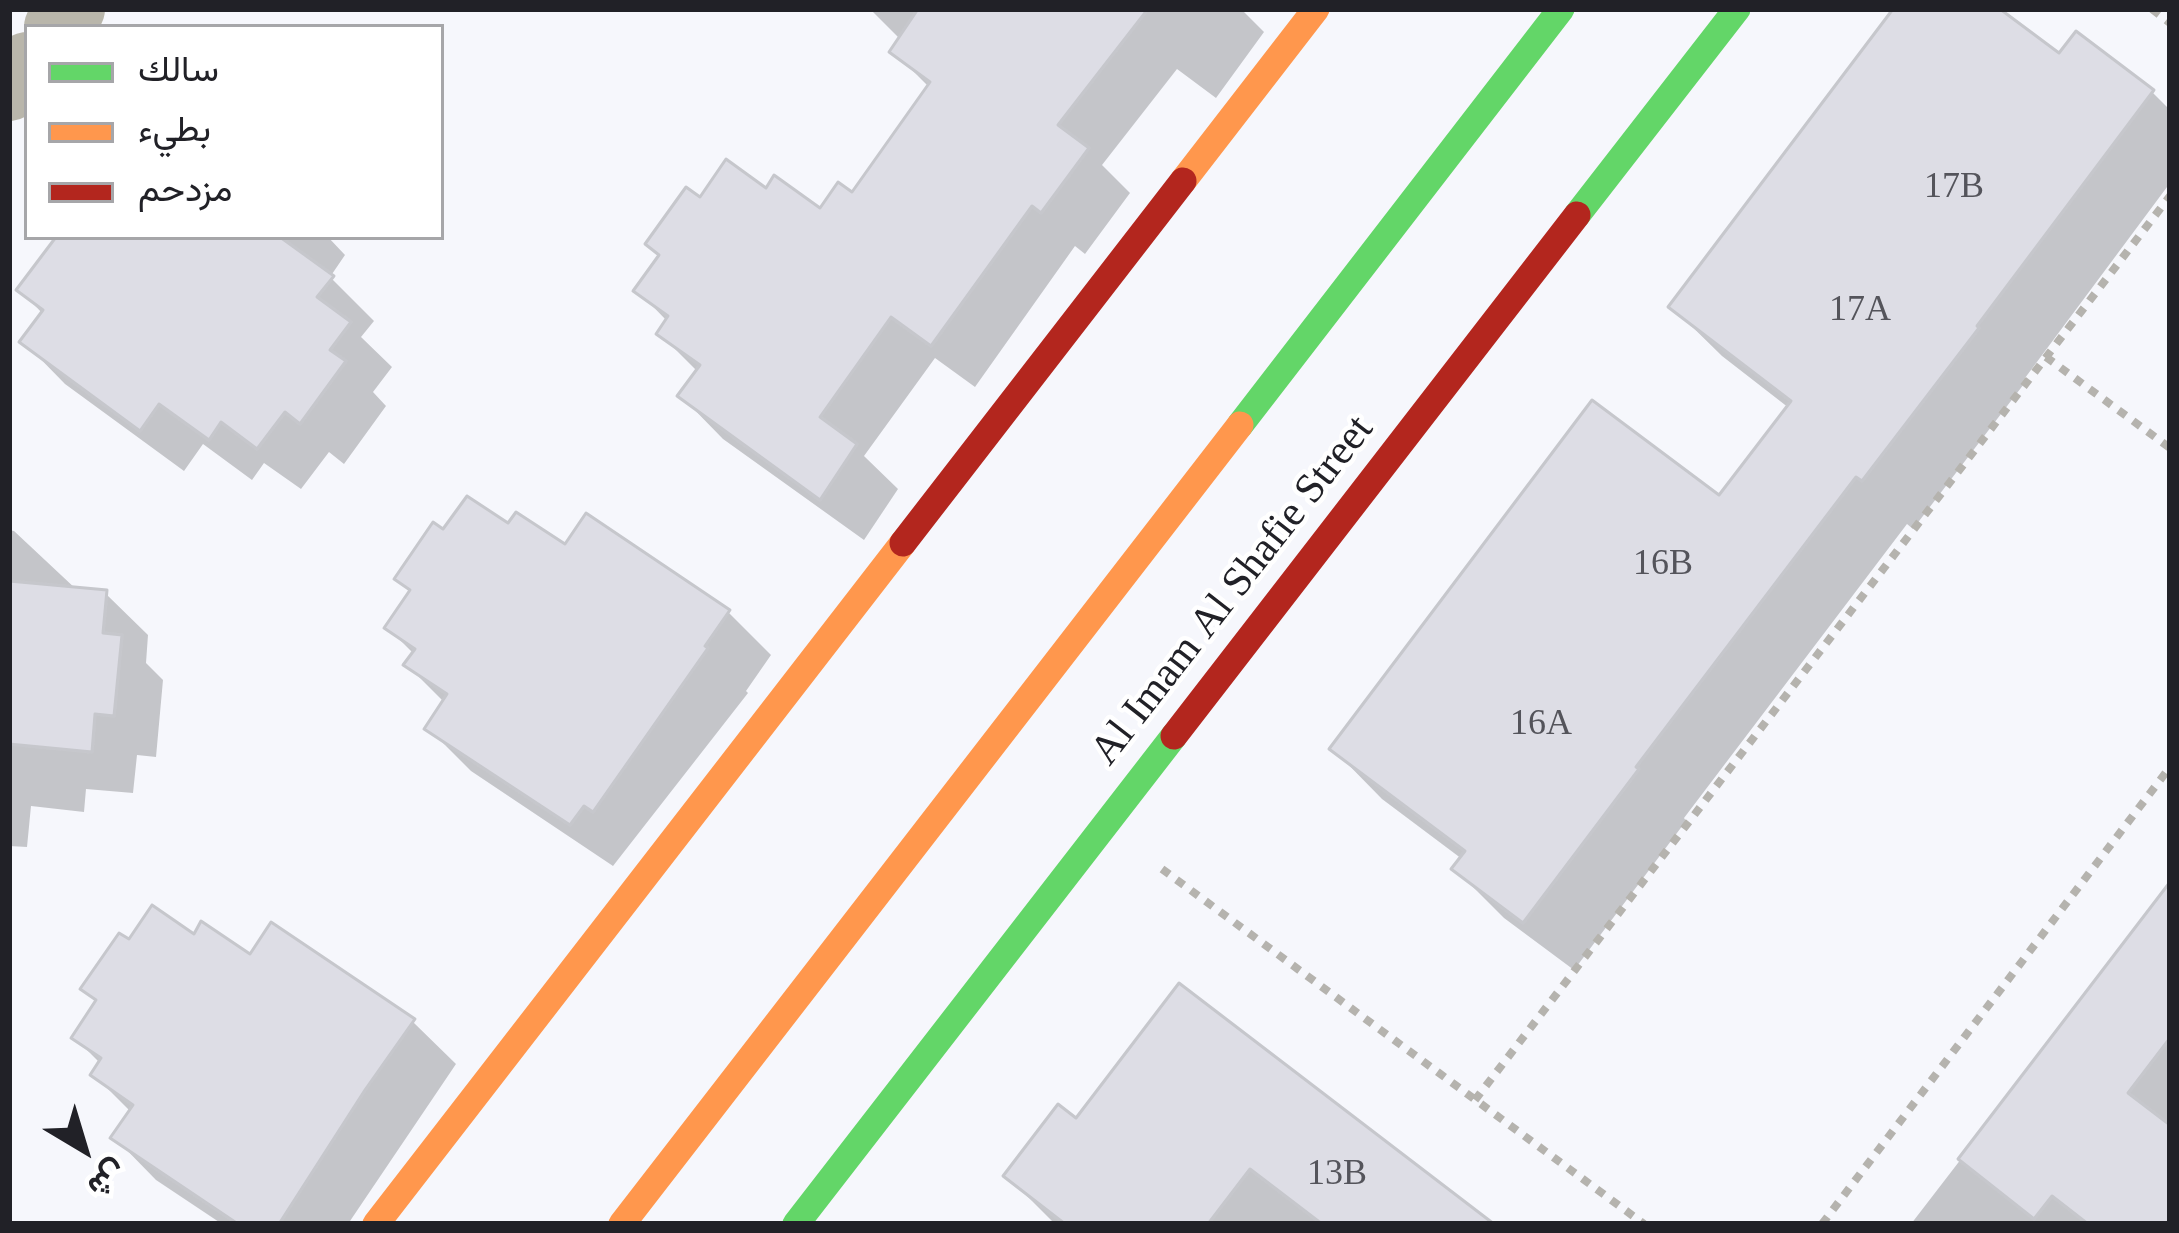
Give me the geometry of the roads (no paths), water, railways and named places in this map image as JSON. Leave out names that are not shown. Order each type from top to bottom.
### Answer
[{"type":"main road","points":[[376,1224],[1316,9]]},
{"type":"main road","points":[[622,1224],[1561,9]]},
{"type":"main road","name":"Al Imam Al Shafie Street","points":[[796,1224],[1737,9]]}]
